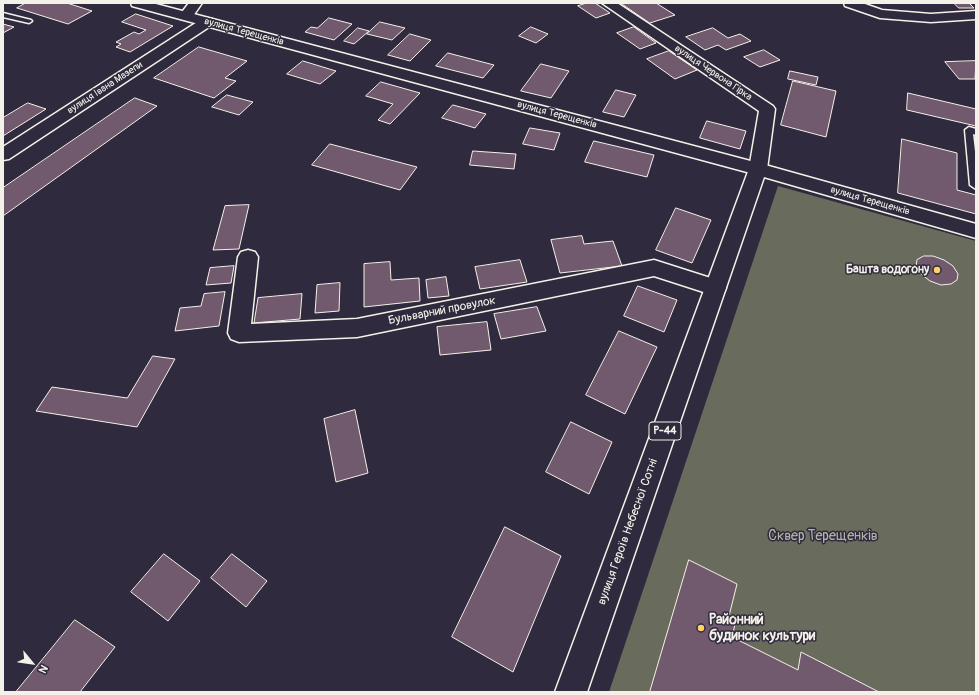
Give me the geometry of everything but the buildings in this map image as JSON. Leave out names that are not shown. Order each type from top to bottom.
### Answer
[{"type":"street","name":"вулиця Терещенків","points":[[137,3],[758,169],[976,231]]},
{"type":"street","points":[[186,16],[196,3]]},
{"type":"street","name":"вулиця Червона Гірка","points":[[608,3],[767,109],[758,169]]},
{"type":"street","points":[[850,3],[880,14],[931,18],[976,15]]},
{"type":"street","name":"вулиця Івана Мазепи","points":[[3,155],[207,22]]},
{"type":"street","name":"вулиця Героїв Небесної Сотні","points":[[571,692],[758,169]]},
{"type":"street","name":"Бульварний провулок","points":[[248,257],[239,333],[357,328],[654,268],[716,288]]},
{"type":"lane","points":[[3,15],[29,21]]},
{"type":"lane","points":[[976,132],[969,130],[974,185],[976,186]]},
{"type":"green space","name":"Сквер Терещенків","points":[[778,186],[976,241],[976,692],[609,692]]},
{"type":"place","name":"Башта водогону","points":[[937,270]]},
{"type":"place","name":"Районний будинок культури","points":[[701,628]]}]
